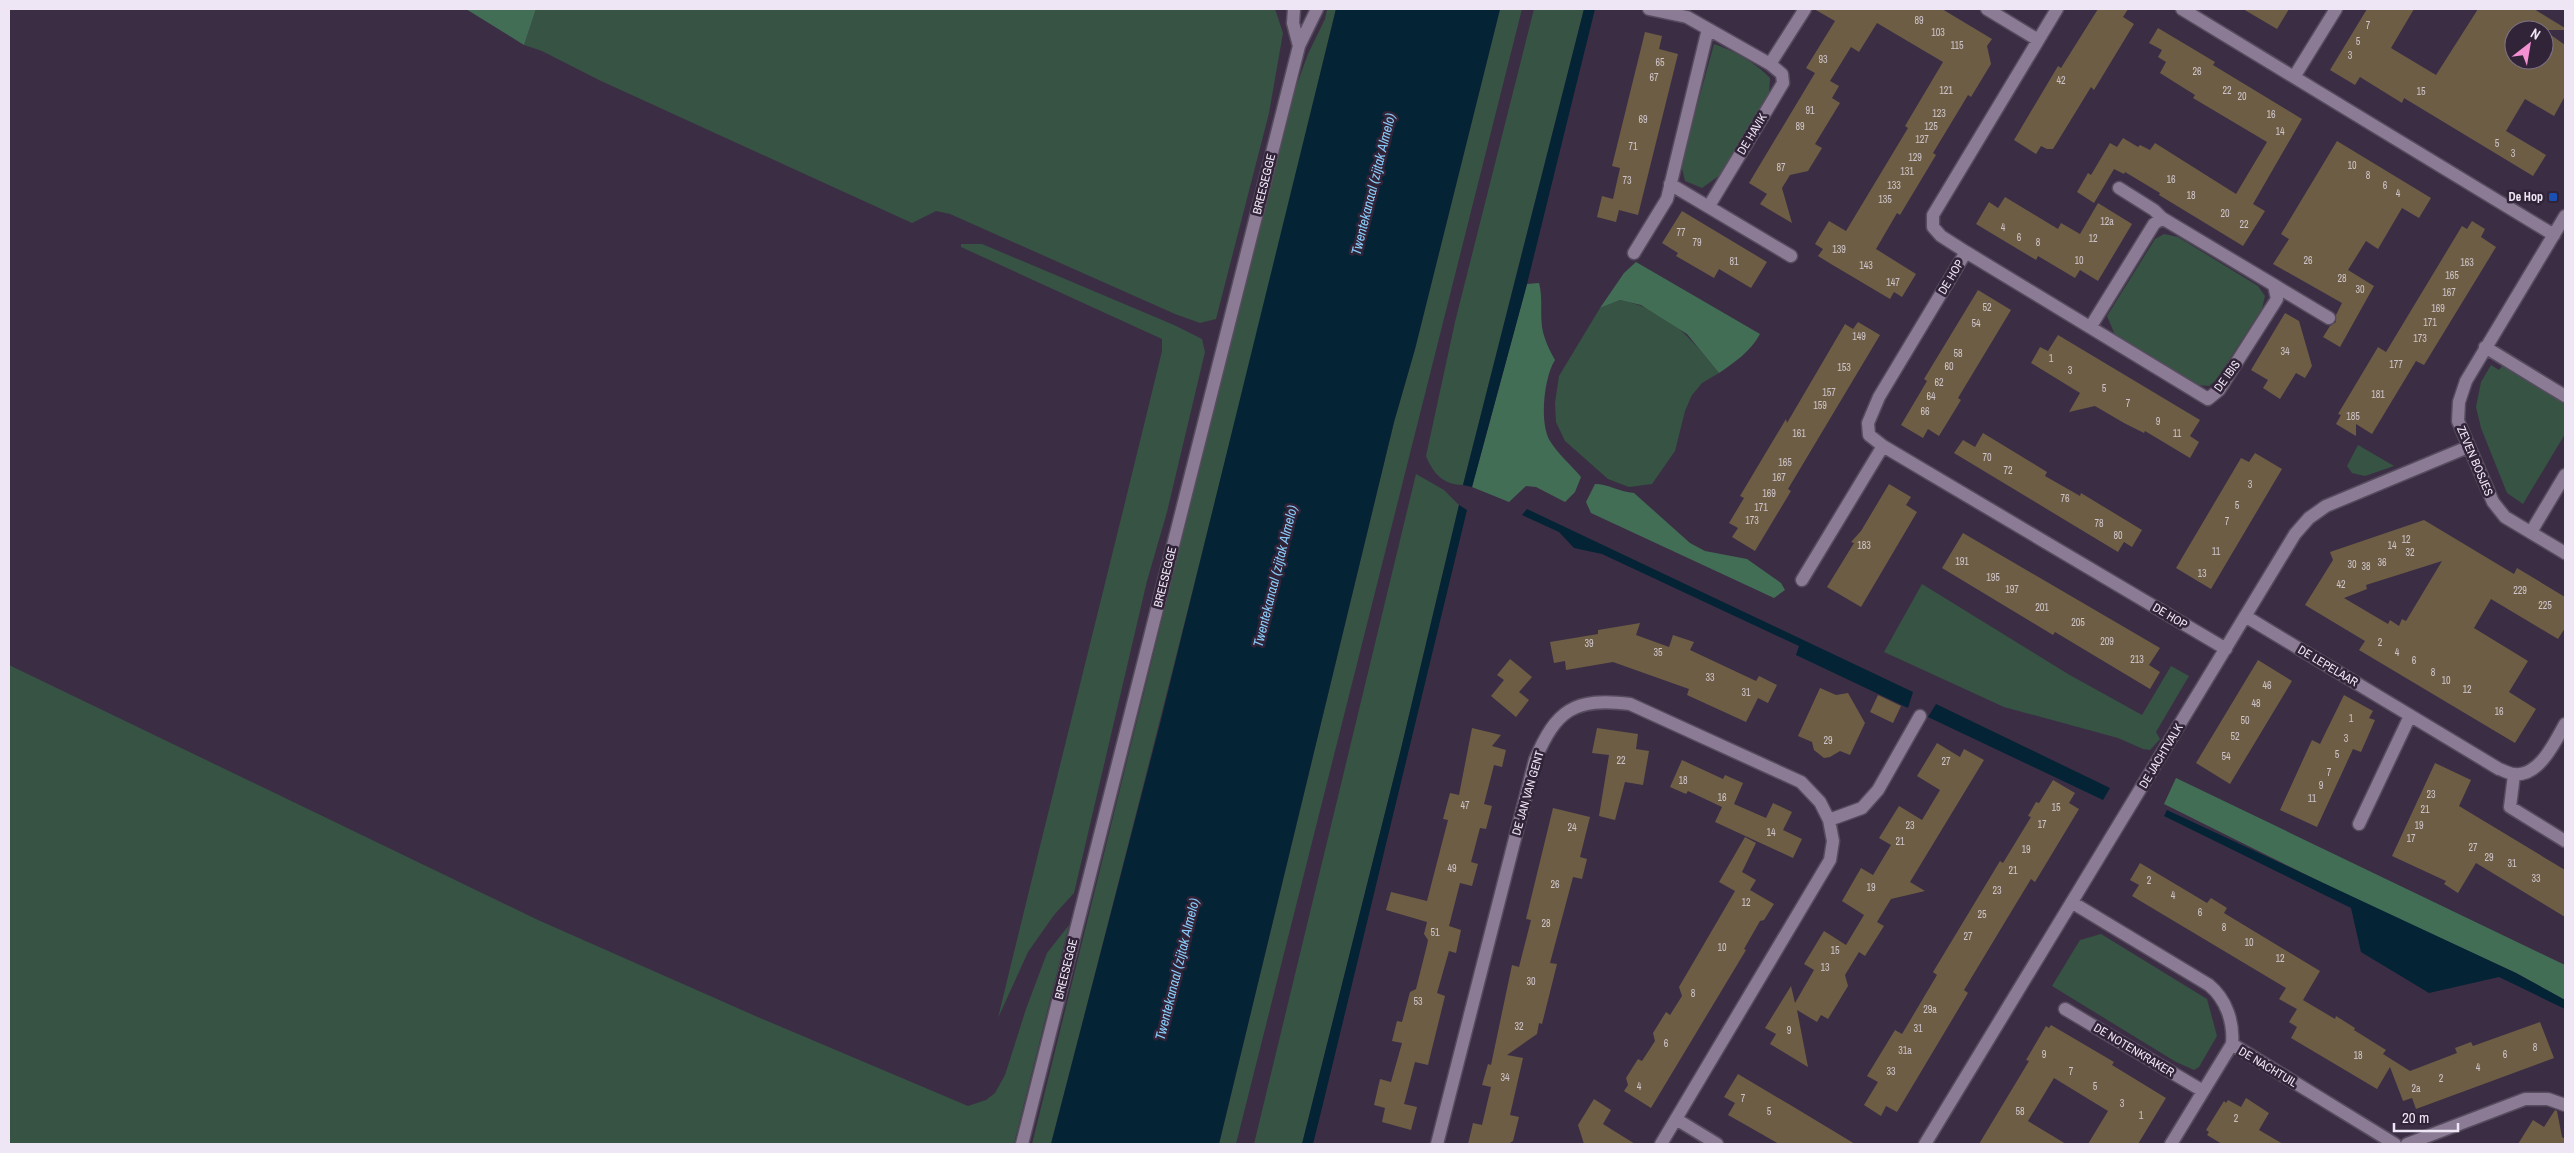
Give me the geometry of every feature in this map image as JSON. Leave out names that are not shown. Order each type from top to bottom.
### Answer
[{"type":"street","name":"BREESEGGE","points":[[1022,1144],[1299,46],[1293,23],[1294,9]]},
{"type":"street","points":[[1299,46],[1317,9]]},
{"type":"street","name":"DE HAVIK","points":[[1649,9],[1687,17],[1770,64],[1782,74],[1783,83],[1708,206]]},
{"type":"street","points":[[1770,64],[1804,9]]},
{"type":"street","points":[[1987,9],[2038,40]]},
{"type":"street","name":"DE HOP","points":[[2057,9],[1933,215],[1933,227],[1941,236],[1966,252],[1880,397],[1868,423],[1870,435],[1883,446],[2226,649]]},
{"type":"street","points":[[2182,9],[2554,235]]},
{"type":"street","points":[[2294,77],[2336,9]]},
{"type":"street","points":[[1634,253],[1667,199],[1708,29]]},
{"type":"street","points":[[1670,184],[1791,256]]},
{"type":"street","points":[[2119,188],[2154,210],[2162,218],[2328,318]]},
{"type":"street","name":"ZEVEN BOSJES","points":[[2565,216],[2485,347],[2466,382],[2459,402],[2458,421],[2493,502],[2506,517],[2565,553]]},
{"type":"street","points":[[2091,326],[2154,224],[2162,218]]},
{"type":"street","name":"DE IBIS","points":[[1966,252],[2208,398],[2220,390],[2277,299],[2274,286]]},
{"type":"street","points":[[2485,347],[2565,396]]},
{"type":"street","points":[[1802,580],[1883,446]]},
{"type":"street","name":"DE JACHTVALK","points":[[1925,1144],[2295,534],[2309,518],[2326,506],[2468,447]]},
{"type":"street","points":[[2531,532],[2565,475]]},
{"type":"street","name":"DE LEPELAAR","points":[[2246,616],[2499,769],[2514,774]]},
{"type":"street","name":"DE JAN VAN GENT","points":[[1437,1144],[1535,760],[1546,734],[1568,710],[1585,703],[1607,701],[1630,704],[1801,782],[1820,802],[1829,820],[1832,841],[1830,860],[1661,1144]]},
{"type":"street","points":[[1829,820],[1862,808],[1878,790],[1920,716]]},
{"type":"street","points":[[2359,824],[2410,716]]},
{"type":"street","points":[[2565,724],[2552,748],[2531,772],[2514,774],[2510,808],[2565,841]]},
{"type":"street","name":"DE NACHTUIL","points":[[2072,903],[2209,985],[2221,995],[2233,1032],[2232,1044],[2395,1144]]},
{"type":"street","name":"DE NOTENKRAKER","points":[[2065,1009],[2203,1091]]},
{"type":"street","points":[[2171,1144],[2232,1044]]},
{"type":"street","points":[[2406,1144],[2525,1099],[2548,1099],[2565,1105]]},
{"type":"street","points":[[1676,1119],[1717,1144]]},
{"type":"green space","points":[[466,9],[536,9],[524,45]]},
{"type":"green space","points":[[536,9],[1275,9],[1283,33],[1269,113],[1216,319],[1200,323],[1175,314],[950,214],[936,211],[912,223],[599,80],[542,51],[524,45]]},
{"type":"green space","points":[[1327,9],[1336,9],[1196,577],[1051,1144],[1032,1144],[1290,103],[1308,54],[1325,19]]},
{"type":"green space","points":[[1500,9],[1522,9],[1236,1144],[1219,1144],[1394,422],[1415,349]]},
{"type":"green space","points":[[1534,9],[1584,9],[1463,485],[1450,483],[1436,473],[1426,456],[1455,322]]},
{"type":"green space","points":[[1714,44],[1744,58],[1764,72],[1770,78],[1769,95],[1720,175],[1702,188],[1685,181],[1681,164]]},
{"type":"green space","points":[[2164,234],[2178,237],[2258,286],[2265,296],[2262,309],[2216,380],[2209,386],[2197,385],[2115,335],[2107,316],[2155,239]]},
{"type":"green space","points":[[961,244],[982,244],[1174,325],[1202,339],[1205,352],[1167,512],[1147,581],[1074,893],[1054,915],[1028,952],[998,1018],[1162,351],[1162,339],[961,247]]},
{"type":"green space","points":[[1636,262],[1760,334],[1747,351],[1719,373],[1687,334],[1641,305],[1620,300],[1600,308],[1624,273]]},
{"type":"green space","points":[[1539,283],[1543,331],[1555,360],[1548,377],[1544,400],[1547,433],[1550,441],[1581,477],[1575,492],[1565,502],[1536,487],[1526,486],[1509,502],[1472,487],[1527,284]]},
{"type":"green space","points":[[1620,300],[1652,311],[1665,318],[1688,337],[1719,373],[1702,383],[1692,395],[1685,411],[1675,451],[1652,484],[1629,487],[1608,479],[1565,441],[1556,422],[1555,403],[1559,376],[1600,308]]},
{"type":"green space","points":[[2491,365],[2499,370],[2502,366],[2565,404],[2565,434],[2523,504],[2507,493],[2481,428],[2476,407],[2481,382]]},
{"type":"green space","points":[[2358,445],[2394,466],[2365,476],[2352,473],[2347,466]]},
{"type":"green space","points":[[1416,474],[1444,490],[1459,505],[1401,749],[1302,1144],[1254,1144]]},
{"type":"green space","points":[[1595,484],[1634,493],[1690,543],[1705,551],[1747,559],[1781,583],[1785,590],[1774,598],[1591,513],[1586,502]]},
{"type":"green space","points":[[1922,584],[2068,674],[2142,715],[2171,666],[2189,676],[2156,732],[2160,739],[2150,750],[2143,749],[2118,738],[2004,707],[1884,652]]},
{"type":"green space","points":[[9,665],[538,920],[760,1018],[968,1106],[986,1100],[995,1093],[1005,1075],[1026,1009],[1047,953],[1069,925],[1014,1144],[9,1144]]},
{"type":"green space","points":[[2176,778],[2565,965],[2565,1000],[2516,973],[2351,897],[2164,804]]},
{"type":"green space","points":[[2101,934],[2207,999],[2217,1036],[2199,1067],[2194,1070],[2176,1062],[2052,986],[2080,940]]},
{"type":"water","name":"Twentekanaal (zijtak Almelo)","points":[[1336,9],[1500,9],[1415,349],[1394,422],[1219,1144],[1051,1144],[1161,720]]},
{"type":"water","points":[[1584,9],[1595,9],[1527,284],[1472,487],[1463,485]]},
{"type":"water","points":[[1459,505],[1467,510],[1322,1108],[1313,1144],[1302,1144],[1401,749]]},
{"type":"water","points":[[1527,509],[1913,692],[1908,708],[1796,655],[1799,646],[1602,554],[1574,548],[1559,532],[1522,515]]},
{"type":"water","points":[[1936,704],[2110,788],[2103,800],[1928,717]]},
{"type":"water","points":[[2167,810],[2516,973],[2565,1000],[2565,1009],[2499,977],[2429,993],[2361,952],[2351,908],[2164,816]]},
{"type":"building","points":[[1814,9],[1942,9],[1992,39],[1987,46],[1991,64],[1971,97],[1968,95],[1933,153],[1936,155],[1900,215],[1897,213],[1876,249],[1916,274],[1902,297],[1894,292],[1890,299],[1831,264],[1818,256],[1823,249],[1815,244],[1829,221],[1846,231],[1908,128],[1905,126],[1943,62],[1877,23],[1859,52],[1851,47],[1830,81],[1839,86],[1832,98],[1840,103],[1815,144],[1822,148],[1808,171],[1790,175],[1782,188],[1792,223],[1760,204],[1767,194],[1749,183],[1815,73],[1806,68],[1835,21]]},
{"type":"building","points":[[2098,9],[2128,9],[2123,17],[2134,24],[2094,90],[2091,87],[2053,149],[2041,146],[2036,154],[2014,140],[2058,66],[2061,68]]},
{"type":"building","points":[[2243,9],[2289,9],[2277,29]]},
{"type":"building","points":[[2367,9],[2414,9],[2391,48],[2436,75],[2478,9],[2534,9],[2552,20],[2504,20],[2504,70],[2554,70],[2554,37],[2565,45],[2565,96],[2554,116],[2525,99],[2506,131],[2546,155],[2533,176],[2404,98],[2402,103],[2360,77],[2355,85],[2330,70]]},
{"type":"building","points":[[2554,21],[2565,28],[2565,30],[2554,30]]},
{"type":"building","points":[[2158,28],[2215,62],[2213,65],[2302,119],[2253,204],[2265,211],[2243,246],[2125,172],[2124,174],[2114,169],[2094,203],[2077,192],[2088,173],[2091,175],[2110,143],[2117,147],[2123,138],[2138,147],[2140,145],[2150,150],[2155,143],[2236,194],[2267,142],[2193,98],[2195,95],[2160,73],[2166,62],[2158,57],[2162,50],[2149,43]]},
{"type":"building","points":[[1645,32],[1662,36],[1659,49],[1678,54],[1638,215],[1619,210],[1616,222],[1597,217],[1602,196],[1613,199],[1620,168],[1612,166]]},
{"type":"building","points":[[2337,141],[2431,198],[2419,218],[2402,208],[2378,249],[2366,241],[2348,270],[2374,286],[2340,347],[2323,337],[2330,326],[2336,322],[2336,315],[2342,303],[2273,264],[2289,239],[2281,234]]},
{"type":"building","points":[[2005,197],[2058,229],[2061,223],[2080,234],[2098,203],[2132,224],[2098,281],[2080,270],[2075,278],[2038,256],[2036,260],[1976,224],[1989,202],[1998,208]]},
{"type":"building","points":[[1682,211],[1767,262],[1751,288],[1719,269],[1714,278],[1676,256],[1678,253],[1662,243]]},
{"type":"building","points":[[2472,221],[2485,229],[2481,237],[2496,247],[2424,365],[2416,361],[2372,434],[2356,424],[2356,436],[2336,424],[2341,415],[2338,414],[2378,347],[2386,352],[2462,226],[2467,229]]},
{"type":"building","points":[[1978,290],[2011,310],[1958,398],[1961,400],[1939,436],[1928,429],[1923,438],[1901,425],[1927,381],[1924,379]]},
{"type":"building","points":[[2285,313],[2299,321],[2312,366],[2305,378],[2296,373],[2280,399],[2263,388],[2268,380],[2251,370]]},
{"type":"building","points":[[1858,322],[1880,335],[1788,489],[1791,491],[1755,551],[1732,537],[1738,528],[1729,523],[1744,498],[1740,496],[1786,419],[1787,423],[1845,324],[1853,329]]},
{"type":"building","points":[[2058,335],[2200,420],[2190,436],[2199,442],[2190,458],[2145,431],[2144,433],[2124,423],[2095,406],[2069,412],[2080,393],[2031,363],[2040,347],[2048,351]]},
{"type":"building","points":[[1983,433],[2047,472],[2045,476],[2080,496],[2081,493],[2142,530],[2132,547],[2124,542],[2118,552],[1954,453],[1963,440],[1975,447]]},
{"type":"building","points":[[2255,453],[2282,469],[2211,589],[2176,568],[2241,458],[2249,462]]},
{"type":"building","points":[[1889,484],[1911,497],[1906,505],[1917,512],[1861,607],[1827,587],[1854,543],[1851,542],[1861,531]]},
{"type":"building","points":[[2424,520],[2514,574],[2517,568],[2565,597],[2565,628],[2558,639],[2491,599],[2474,628],[2528,661],[2509,692],[2536,709],[2515,743],[2359,650],[2365,641],[2305,605],[2333,560],[2330,552]],"holes":[[[2442,561],[2406,621],[2402,619],[2399,626],[2390,620],[2388,624],[2344,598],[2367,589],[2366,585]]]},
{"type":"building","points":[[1963,533],[2160,648],[2149,665],[2160,672],[2150,689],[2055,632],[2053,635],[1942,568]]},
{"type":"building","points":[[1640,623],[1636,635],[1669,647],[1673,635],[1694,642],[1690,650],[1756,681],[1759,676],[1777,685],[1768,703],[1758,698],[1746,722],[1687,695],[1689,689],[1613,662],[1566,670],[1565,661],[1554,663],[1550,642],[1598,634],[1598,630]]},
{"type":"building","points":[[1510,659],[1532,677],[1519,692],[1529,700],[1516,717],[1491,696],[1504,680],[1497,675]]},
{"type":"building","points":[[2258,660],[2292,681],[2230,784],[2196,763]]},
{"type":"building","points":[[1820,688],[1836,695],[1848,693],[1865,723],[1850,755],[1840,751],[1824,758],[1814,750],[1812,742],[1798,736]]},
{"type":"building","points":[[1878,695],[1901,706],[1893,723],[1870,712]]},
{"type":"building","points":[[2344,695],[2373,711],[2369,718],[2375,720],[2361,752],[2353,749],[2317,827],[2280,810],[2312,740],[2320,744]]},
{"type":"building","points":[[1472,728],[1501,735],[1492,746],[1506,750],[1502,767],[1494,765],[1484,804],[1492,806],[1486,829],[1480,828],[1471,862],[1478,864],[1472,886],[1460,883],[1449,926],[1461,930],[1456,953],[1449,951],[1437,993],[1445,996],[1428,1065],[1415,1062],[1404,1104],[1417,1107],[1411,1130],[1382,1122],[1385,1108],[1374,1105],[1380,1079],[1391,1082],[1402,1043],[1392,1041],[1397,1021],[1402,1022],[1410,992],[1416,989],[1428,940],[1424,934],[1427,922],[1386,910],[1391,892],[1427,901],[1448,820],[1443,819],[1450,793],[1459,795]]},
{"type":"building","points":[[1597,728],[1638,734],[1636,749],[1649,751],[1643,785],[1625,782],[1615,820],[1599,816],[1609,755],[1592,753]]},
{"type":"building","points":[[1937,743],[1960,757],[1964,749],[1984,760],[1910,882],[1925,891],[1891,899],[1877,922],[1884,926],[1865,956],[1859,952],[1845,975],[1848,986],[1828,1019],[1821,1015],[1817,1022],[1797,1010],[1808,1067],[1770,1044],[1776,1034],[1765,1028],[1791,986],[1795,1003],[1814,970],[1804,964],[1824,931],[1846,945],[1864,915],[1842,901],[1861,868],[1873,875],[1891,845],[1879,838],[1899,806],[1922,820],[1940,790],[1917,776]]},
{"type":"building","points":[[1682,760],[1723,779],[1725,775],[1743,783],[1734,804],[1766,818],[1773,803],[1792,812],[1783,830],[1802,839],[1793,858],[1715,822],[1722,807],[1688,791],[1686,794],[1670,787]]},
{"type":"building","points":[[2435,763],[2471,780],[2459,806],[2565,870],[2565,917],[2476,863],[2458,893],[2444,884],[2446,881],[2392,856]]},
{"type":"building","points":[[2053,780],[2075,793],[2069,803],[2079,809],[2035,882],[2031,879],[1964,990],[1968,993],[1897,1112],[1886,1106],[1881,1116],[1864,1105],[1878,1082],[1867,1076],[1895,1030],[1902,1034],[1937,975],[1933,972],[2000,861],[2003,863],[2031,817],[2028,816],[2036,802],[2039,803]]},
{"type":"building","points":[[1553,808],[1590,817],[1580,857],[1587,859],[1582,879],[1573,877],[1550,963],[1557,964],[1542,1024],[1539,1023],[1537,1034],[1507,1055],[1523,1058],[1510,1115],[1519,1117],[1513,1141],[1508,1144],[1468,1144],[1473,1123],[1482,1125],[1491,1087],[1482,1085],[1488,1064],[1491,1065],[1512,965],[1519,967],[1531,920],[1526,919]]},
{"type":"building","points":[[1745,837],[1756,843],[1742,872],[1756,880],[1750,890],[1774,904],[1764,920],[1760,921],[1744,949],[1746,950],[1651,1108],[1624,1091],[1628,1085],[1626,1078],[1638,1059],[1642,1061],[1655,1041],[1653,1033],[1666,1012],[1670,1015],[1682,996],[1679,987],[1735,891],[1719,882]]},
{"type":"building","points":[[2140,863],[2207,903],[2211,898],[2227,908],[2224,913],[2320,971],[2303,1000],[2335,1019],[2336,1016],[2355,1028],[2354,1030],[2386,1050],[2383,1054],[2410,1071],[2457,1053],[2455,1048],[2471,1042],[2473,1046],[2540,1022],[2554,1058],[2416,1109],[2412,1098],[2403,1101],[2390,1067],[2377,1089],[2291,1038],[2297,1027],[2289,1022],[2297,1009],[2279,999],[2286,988],[2132,896],[2139,885],[2130,880]]},
{"type":"building","points":[[2051,1025],[2114,1062],[2112,1065],[2166,1098],[2138,1144],[2088,1144],[2108,1111],[2054,1078],[2028,1121],[2066,1144],[1979,1144],[2029,1061],[2026,1060],[2046,1026],[2049,1028]]},
{"type":"building","points":[[1738,1074],[1855,1144],[1779,1144],[1728,1115],[1735,1103],[1724,1097]]},
{"type":"building","points":[[2246,1098],[2269,1113],[2259,1130],[2283,1144],[2222,1144],[2207,1135],[2209,1132],[2206,1130],[2224,1101],[2226,1103],[2228,1100],[2241,1107]]},
{"type":"building","points":[[1594,1099],[1611,1110],[1603,1124],[1635,1144],[1584,1144],[1578,1125]]},
{"type":"building","points":[[2555,1110],[2557,1111],[2565,1144],[2518,1144],[2533,1120],[2544,1127]]},
{"type":"place","name":"De Hop","points":[[2553,197]]}]
